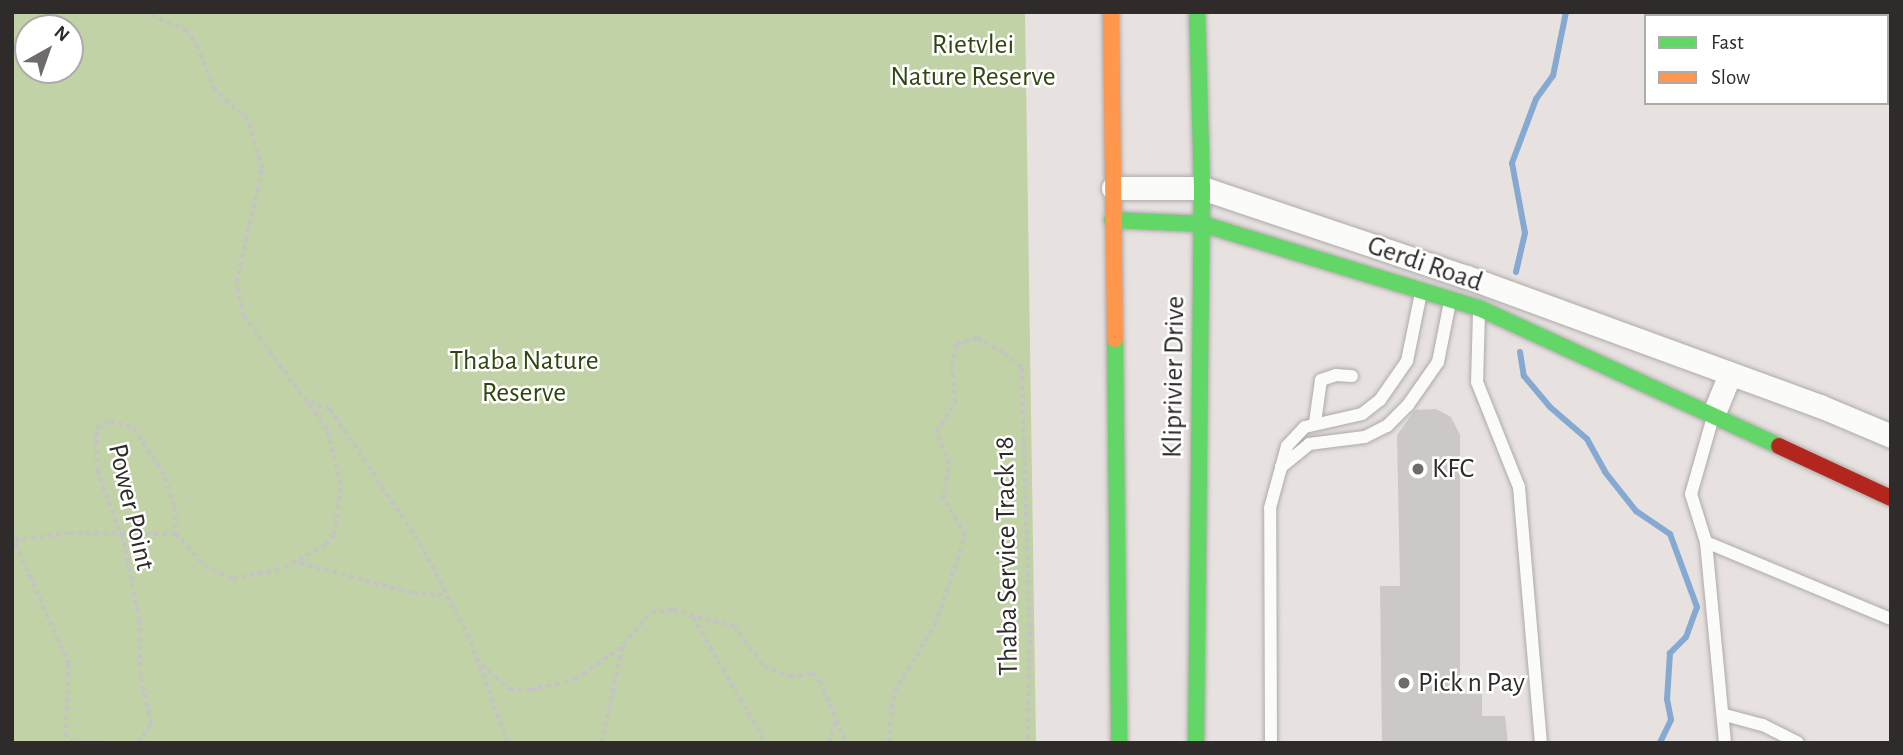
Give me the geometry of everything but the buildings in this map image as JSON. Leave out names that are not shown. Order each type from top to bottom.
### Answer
[{"type":"main road","name":"Kliprivier Drive","points":[[1111,12],[1119,743]]},
{"type":"main road","name":"Kliprivier Drive","points":[[1196,743],[1202,224],[1197,12]]},
{"type":"main road","name":"Gerdi Road","points":[[1112,220],[1202,224],[1451,298],[1479,308],[1714,414],[1891,498]]},
{"type":"street","name":"Gerdi Road","points":[[1113,188],[1202,188],[1454,272],[1891,436]]},
{"type":"street","points":[[1714,414],[1730,374]]},
{"type":"lane","points":[[1271,743],[1270,508],[1280,467],[1294,435],[1315,423],[1362,414],[1397,380],[1407,361],[1427,263]]},
{"type":"lane","points":[[1280,467],[1309,444],[1365,437],[1387,426],[1408,405],[1438,362],[1454,272]]},
{"type":"lane","points":[[1482,283],[1477,382],[1519,487],[1541,743]]},
{"type":"lane","points":[[1315,423],[1321,380],[1336,375],[1352,376]]},
{"type":"lane","points":[[1714,414],[1691,494],[1706,542],[1725,715],[1725,743]]},
{"type":"lane","points":[[1706,542],[1891,619]]},
{"type":"lane","points":[[1725,715],[1763,725],[1798,743]]},
{"type":"path","name":"Power Point","points":[[138,743],[150,724],[140,676],[139,622],[118,532],[97,471],[95,436],[102,421],[119,421],[134,428],[149,446],[170,491],[176,534],[205,566],[233,579],[298,562],[334,536],[341,485],[333,442],[307,401],[244,317],[236,283],[262,169],[248,120],[214,90],[198,48],[187,32],[142,12]]},
{"type":"path","name":"Thaba Service Track 18","points":[[888,743],[894,692],[935,625],[965,536],[943,498],[949,464],[936,432],[956,402],[952,367],[956,344],[977,338],[1022,368],[1030,632],[1028,743]]},
{"type":"path","points":[[307,401],[330,409],[420,543],[481,665],[485,691],[508,743]]},
{"type":"path","points":[[110,743],[70,741],[66,733],[69,664],[13,539],[118,532],[176,534]]},
{"type":"path","points":[[298,562],[413,593],[444,595]]},
{"type":"path","points":[[481,665],[510,689],[530,690],[575,679],[623,645],[651,612],[673,610],[734,626],[750,642],[764,666],[790,677],[812,673],[820,681],[846,743]]},
{"type":"path","points":[[693,617],[766,743]]},
{"type":"path","points":[[601,743],[623,645]]},
{"type":"path","points":[[829,743],[835,721]]},
{"type":"green space","name":"Thaba Nature Reserve","points":[[12,12],[1025,12],[1036,743],[12,743]]},
{"type":"waterway","points":[[1516,272],[1525,233],[1512,163],[1536,99],[1553,76],[1566,12]]},
{"type":"waterway","points":[[1520,352],[1524,376],[1550,407],[1587,439],[1605,472],[1636,511],[1670,534],[1697,607],[1686,637],[1670,653],[1667,699],[1671,720],[1660,743]]},
{"type":"traffic: fast","points":[[1196,743],[1202,188],[1197,12]]},
{"type":"traffic: fast","points":[[1112,220],[1202,224],[1479,308],[1779,446]]},
{"type":"traffic: fast","points":[[1115,339],[1119,743]]},
{"type":"traffic: slow","points":[[1111,12],[1115,339]]},
{"type":"traffic: jam","points":[[1779,446],[1891,498]]},
{"type":"place","name":"KFC","points":[[1418,469]]},
{"type":"place","name":"Pick n Pay","points":[[1404,683]]},
{"type":"park label","name":"Rietvlei Nature Reserve","points":[[973,61]]}]
